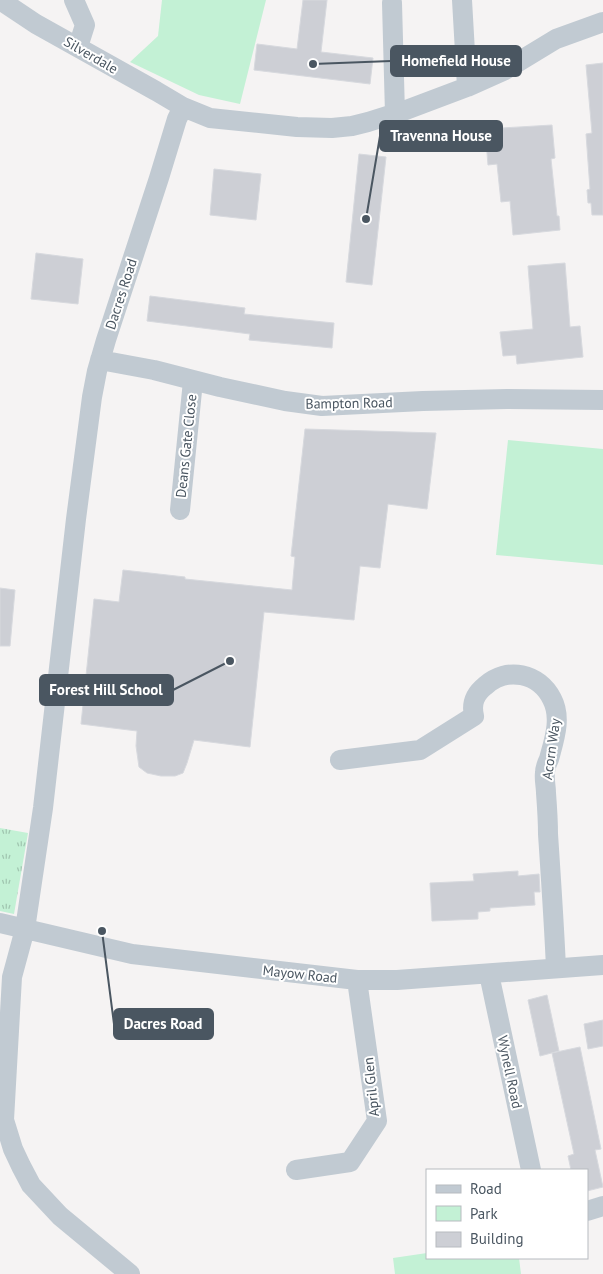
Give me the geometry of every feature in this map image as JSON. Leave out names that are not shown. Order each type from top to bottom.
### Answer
[{"type":"street","name":"Silverdale","points":[[0,0],[36,24],[183,107]]},
{"type":"street","points":[[74,0],[84,25],[78,47]]},
{"type":"street","points":[[462,0],[467,87]]},
{"type":"street","points":[[392,3],[395,114]]},
{"type":"street","points":[[183,107],[210,118],[297,127],[352,126],[395,114],[467,87],[505,70],[556,39],[603,22]]},
{"type":"street","name":"Dacres Road","points":[[130,1274],[60,1216],[31,1186],[13,1149],[4,1120],[12,977],[25,929],[43,808],[78,500],[92,397],[100,360],[132,257],[177,119],[183,107]]},
{"type":"street","name":"Bampton Road","points":[[100,360],[154,370],[193,381],[294,403],[322,406],[498,399],[603,400]]},
{"type":"street","name":"Deans Gate Close","points":[[180,510],[193,381]]},
{"type":"street","name":"Acorn Way","points":[[340,760],[420,750],[474,716],[473,705],[478,692],[497,678],[513,674],[523,675],[540,684],[552,700],[557,720],[545,773],[556,968]]},
{"type":"street","name":"Mayow Road","points":[[0,923],[132,954],[357,980],[397,980],[603,965]]},
{"type":"street","name":"Wynell Road","points":[[489,974],[531,1169]]},
{"type":"street","name":"April Glen","points":[[296,1170],[350,1162],[377,1121],[357,980]]},
{"type":"street","points":[[588,1211],[603,1206]]},
{"type":"green space","points":[[162,0],[266,0],[240,104],[199,95],[130,62],[158,36]]},
{"type":"green space","points":[[508,440],[603,449],[603,565],[496,555]]},
{"type":"green space","points":[[0,828],[28,833],[14,914],[0,911]]},
{"type":"green space","points":[[426,1253],[426,1259],[519,1259],[521,1274],[395,1274],[393,1258]]},
{"type":"building","points":[[303,0],[327,0],[321,52],[373,58],[370,84],[254,70],[257,44],[297,49]]},
{"type":"building","points":[[603,63],[603,215],[592,215],[591,203],[588,203],[587,190],[590,189],[586,134],[592,133],[586,65]]},
{"type":"building","points":[[552,125],[555,158],[551,159],[560,230],[513,235],[510,201],[501,202],[497,164],[488,165],[485,129]]},
{"type":"building","points":[[359,154],[386,157],[372,285],[346,282]]},
{"type":"building","points":[[214,169],[261,174],[256,220],[210,215]]},
{"type":"building","points":[[36,253],[83,259],[78,304],[31,299]]},
{"type":"building","points":[[565,263],[570,327],[580,326],[583,357],[517,364],[516,355],[503,356],[500,332],[533,329],[528,266]]},
{"type":"building","points":[[150,296],[245,308],[244,314],[334,323],[332,348],[249,340],[250,334],[147,321]]},
{"type":"building","points":[[305,429],[436,433],[427,509],[388,504],[380,568],[360,566],[354,620],[264,612],[250,747],[194,740],[183,773],[175,776],[161,776],[147,773],[139,767],[136,746],[137,731],[81,724],[94,599],[119,602],[123,570],[185,577],[185,579],[292,590],[295,557],[291,556]]},
{"type":"building","points":[[0,588],[15,590],[10,646],[0,646]]},
{"type":"building","points":[[518,871],[518,876],[539,874],[540,892],[534,892],[535,905],[490,908],[490,911],[478,912],[478,919],[432,921],[430,883],[474,881],[473,874]]},
{"type":"building","points":[[547,995],[559,1051],[540,1056],[528,1000]]},
{"type":"building","points":[[603,1020],[603,1046],[588,1049],[584,1024]]},
{"type":"building","points":[[580,1047],[601,1149],[595,1150],[603,1187],[588,1191],[588,1169],[571,1169],[568,1156],[574,1154],[552,1053]]},
{"type":"place","name":"Homefield House","points":[[313,64]]},
{"type":"place","name":"Travenna House","points":[[366,219]]},
{"type":"place","name":"Forest Hill School","points":[[230,661]]},
{"type":"place","name":"Dacres Road","points":[[102,931]]}]
